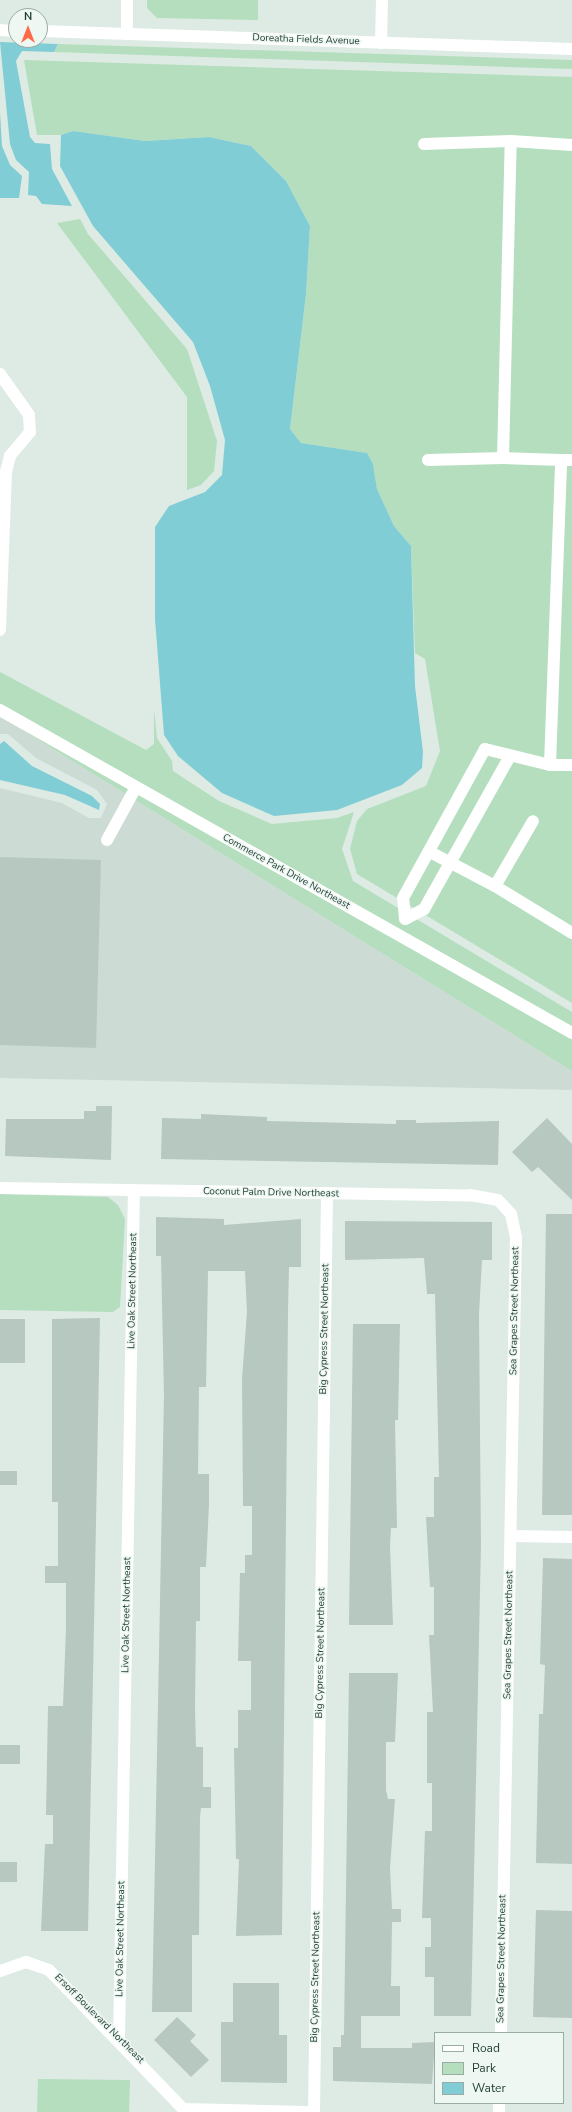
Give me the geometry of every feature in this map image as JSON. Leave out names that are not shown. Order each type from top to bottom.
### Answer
[{"type":"street","points":[[127,0],[127,34]]},
{"type":"street","points":[[381,43],[382,0]]},
{"type":"street","name":"Doreatha Fields Avenue","points":[[48,31],[572,49]]},
{"type":"street","points":[[503,458],[511,141]]},
{"type":"street","points":[[424,144],[511,141],[572,145]]},
{"type":"street","points":[[0,374],[29,415],[30,432],[10,456],[6,472],[0,630]]},
{"type":"street","points":[[428,460],[503,458],[566,460],[550,765]]},
{"type":"street","name":"Commerce Park Drive Northeast","points":[[0,710],[572,1033]]},
{"type":"street","points":[[398,934],[405,918],[403,898],[474,774],[485,749],[550,765],[572,765]]},
{"type":"street","points":[[405,918],[424,909],[510,756]]},
{"type":"street","points":[[474,774],[494,784]]},
{"type":"street","points":[[107,840],[136,786]]},
{"type":"street","points":[[495,886],[532,821]]},
{"type":"street","points":[[447,822],[466,832]]},
{"type":"street","points":[[430,852],[450,864],[495,886],[572,933]]},
{"type":"street","name":"Coconut Palm Drive Northeast","points":[[0,1188],[489,1196],[511,1214],[516,1237]]},
{"type":"street","name":"Live Oak Street Northeast","points":[[119,2039],[134,1191]]},
{"type":"street","name":"Big Cypress Street Northeast","points":[[314,2112],[327,1193]]},
{"type":"street","name":"Sea Grapes Street Northeast","points":[[500,2032],[512,1536],[516,1237]]},
{"type":"street","points":[[512,1536],[572,1537]]},
{"type":"street","name":"Ersoff Boulevard Northeast","points":[[0,1971],[26,1962],[49,1970],[119,2039],[185,2110],[306,2112]]},
{"type":"shaded area","points":[[0,716],[572,1071],[572,1090],[0,1078],[0,788],[62,803],[89,818],[101,818],[107,804],[97,790],[36,758],[8,734],[0,734]]},
{"type":"green space","points":[[147,0],[258,0],[258,20],[157,18],[147,8]]},
{"type":"green space","points":[[58,44],[572,60],[572,69],[54,52]]},
{"type":"green space","points":[[24,60],[572,77],[572,1003],[357,874],[350,849],[357,821],[367,809],[426,786],[440,751],[425,659],[415,653],[411,546],[394,526],[377,489],[373,464],[367,453],[301,443],[290,429],[306,294],[310,226],[286,181],[251,146],[209,137],[145,141],[73,131],[61,135],[37,135]]},
{"type":"green space","points":[[80,219],[88,234],[187,349],[217,441],[214,471],[201,485],[187,490],[187,397],[57,223]]},
{"type":"green space","points":[[0,672],[146,750],[154,744],[154,709],[157,738],[172,761],[173,771],[219,801],[272,824],[337,818],[354,812],[342,849],[353,881],[572,1012],[572,1071],[0,716]]},
{"type":"green space","points":[[0,1194],[108,1197],[118,1205],[125,1219],[120,1307],[113,1312],[0,1310]]},
{"type":"green space","points":[[38,2079],[130,2080],[129,2112],[37,2112]]},
{"type":"water","points":[[0,42],[8,42],[8,48],[48,48],[48,44],[58,44],[54,52],[22,51],[16,61],[30,137],[35,143],[50,144],[52,169],[72,206],[42,204],[36,196],[28,195],[29,172],[16,160],[10,144]]},
{"type":"water","points":[[0,112],[2,146],[10,165],[22,176],[19,198],[0,198]]},
{"type":"water","points":[[73,131],[145,141],[209,137],[251,146],[286,181],[310,226],[306,294],[290,429],[301,443],[367,453],[373,464],[377,489],[394,526],[411,546],[415,686],[423,752],[422,768],[402,785],[337,810],[274,816],[222,793],[178,756],[164,735],[155,619],[155,527],[169,506],[205,492],[222,475],[225,440],[210,386],[193,342],[93,226],[60,166],[61,135]]},
{"type":"water","points":[[4,741],[32,766],[92,796],[100,804],[99,810],[65,795],[0,780],[0,744]]},
{"type":"building","points":[[0,857],[101,860],[96,1048],[0,1045]]},
{"type":"building","points":[[96,1106],[112,1106],[111,1160],[5,1156],[6,1119],[84,1119],[84,1111],[96,1111]]},
{"type":"building","points":[[201,1114],[267,1117],[267,1121],[396,1124],[396,1120],[416,1120],[416,1123],[499,1121],[498,1165],[161,1159],[162,1118],[201,1119]]},
{"type":"building","points":[[547,1118],[572,1144],[572,1200],[538,1167],[532,1172],[512,1152]]},
{"type":"building","points":[[546,1214],[572,1214],[572,1515],[542,1515]]},
{"type":"building","points":[[156,1217],[224,1219],[224,1225],[301,1219],[301,1267],[289,1267],[282,1935],[236,1936],[239,1859],[236,1859],[234,1748],[238,1748],[238,1710],[251,1710],[251,1661],[238,1661],[240,1573],[245,1573],[245,1555],[252,1555],[252,1506],[243,1506],[242,1379],[247,1312],[245,1271],[208,1271],[206,1387],[199,1387],[198,1474],[209,1474],[209,1504],[206,1567],[200,1567],[200,1621],[196,1621],[195,1708],[196,1747],[203,1747],[203,1787],[211,1787],[211,1808],[201,1808],[200,1816],[199,1935],[192,1935],[192,2012],[152,2012],[164,1395],[161,1256],[156,1256]]},
{"type":"building","points":[[345,1221],[492,1222],[492,1260],[482,1260],[479,1314],[481,1544],[471,2016],[434,2016],[434,1977],[425,1977],[425,1947],[431,1947],[431,1918],[422,1918],[425,1831],[432,1831],[432,1783],[427,1783],[427,1712],[433,1712],[429,1635],[434,1635],[434,1587],[430,1587],[426,1517],[434,1517],[434,1477],[439,1477],[435,1294],[427,1294],[424,1258],[345,1260]]},
{"type":"building","points":[[100,1318],[88,1931],[41,1931],[45,1844],[53,1844],[53,1815],[46,1815],[48,1706],[63,1706],[66,1629],[66,1583],[45,1583],[45,1566],[58,1566],[58,1502],[52,1502],[52,1319]]},
{"type":"building","points":[[0,1319],[25,1319],[25,1363],[0,1363]]},
{"type":"building","points":[[353,1324],[400,1324],[398,1420],[395,1420],[397,1528],[391,1528],[390,1546],[393,1625],[349,1625]]},
{"type":"building","points":[[0,1471],[17,1471],[17,1485],[0,1485]]},
{"type":"building","points":[[543,1558],[572,1559],[572,1864],[536,1863],[539,1714],[543,1714],[545,1665],[540,1664]]},
{"type":"building","points":[[349,1673],[398,1673],[395,1742],[386,1742],[386,1790],[388,1799],[395,1799],[390,1868],[392,1909],[401,1909],[401,1922],[392,1922],[391,1986],[400,1986],[400,2016],[361,2016],[361,2048],[412,2048],[412,2043],[434,2042],[432,2084],[333,2081],[333,2047],[341,2047],[341,2035],[344,2035]]},
{"type":"building","points":[[0,1745],[20,1745],[20,1764],[0,1764]]},
{"type":"building","points":[[0,1862],[17,1862],[17,1882],[0,1882]]},
{"type":"building","points":[[536,1910],[572,1911],[572,2018],[533,2017]]},
{"type":"building","points":[[233,1983],[279,1983],[279,2035],[287,2035],[287,2083],[221,2082],[221,2022],[233,2022]]},
{"type":"building","points":[[177,2017],[196,2035],[190,2041],[209,2060],[191,2077],[154,2040]]}]
